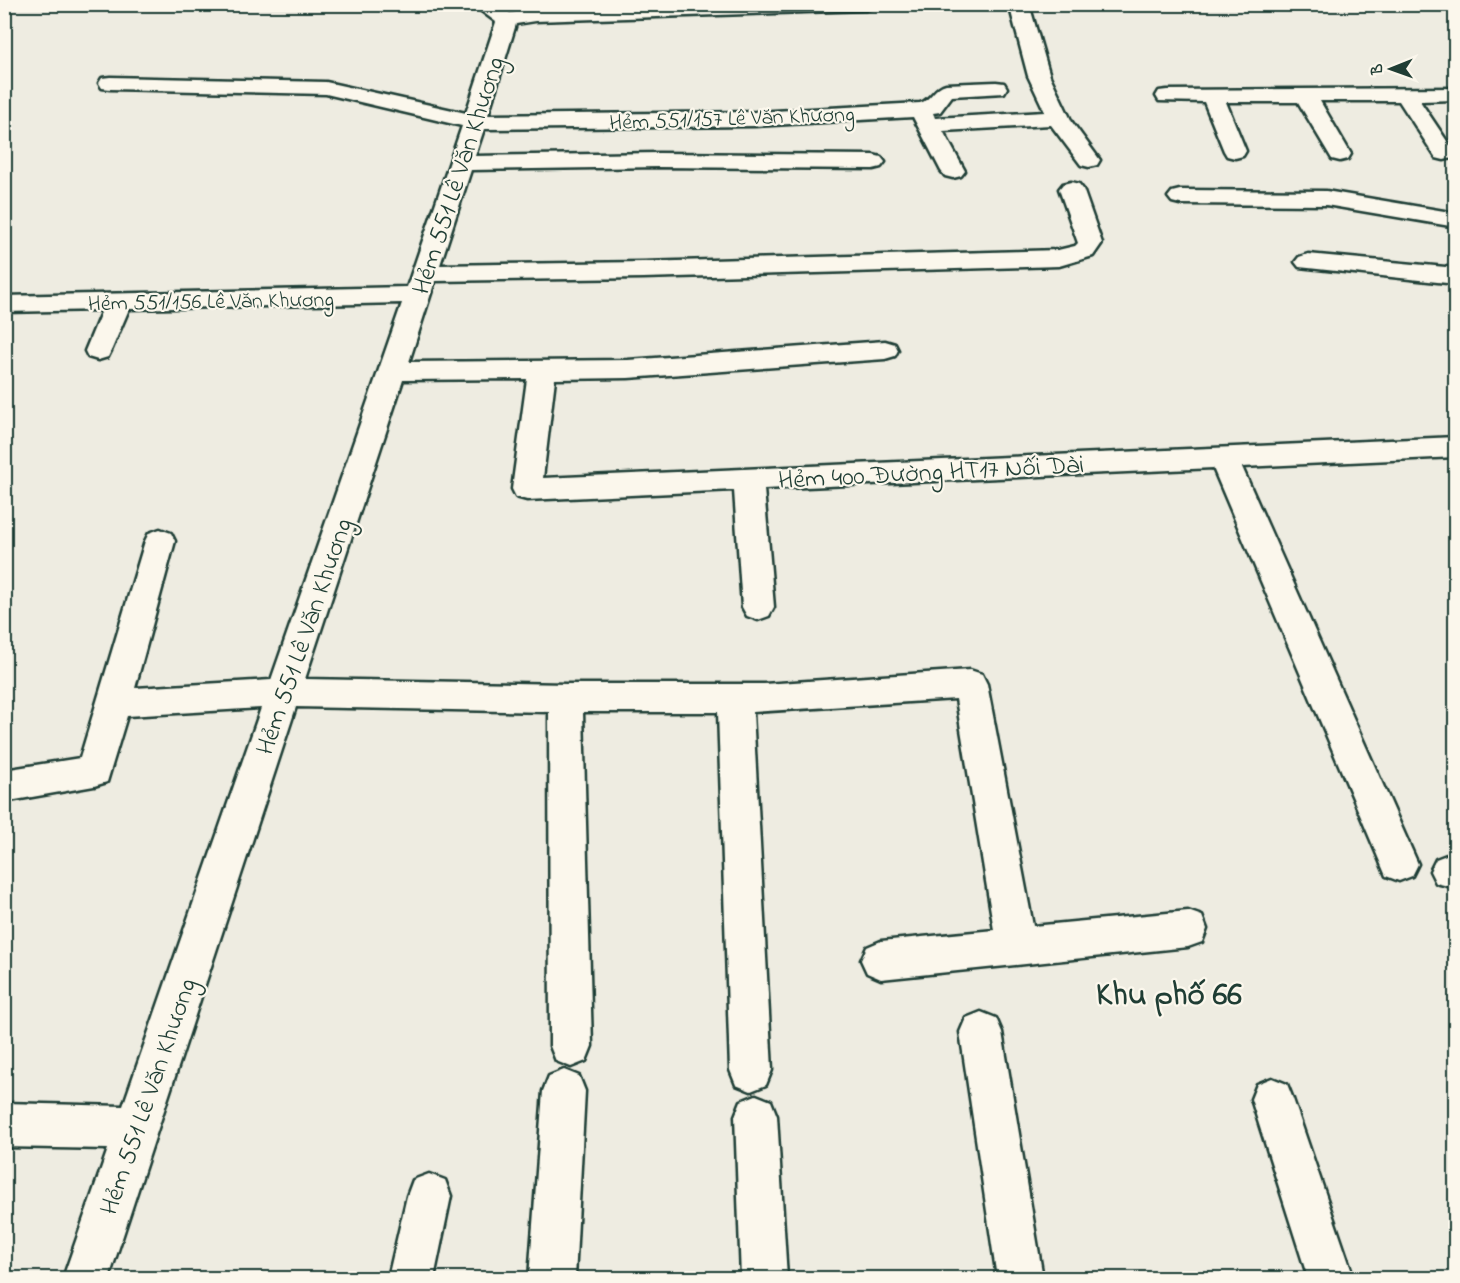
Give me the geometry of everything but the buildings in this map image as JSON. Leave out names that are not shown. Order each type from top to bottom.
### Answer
[{"type":"street","points":[[495,12],[535,15],[865,4]]},
{"type":"street","points":[[1019,4],[1039,76],[1059,118],[1089,160]]},
{"type":"street","name":"Hẻm 551 Lê Văn Khương","points":[[86,1278],[462,163],[475,122],[495,12]]},
{"type":"street","name":"Hẻm 551/157 Lê Văn Khương","points":[[110,83],[326,88],[475,122],[1059,118]]},
{"type":"street","points":[[953,171],[924,118],[946,90],[996,88]]},
{"type":"street","points":[[1405,94],[1444,153]]},
{"type":"street","points":[[1167,96],[1455,94]]},
{"type":"street","points":[[1212,95],[1235,151]]},
{"type":"street","points":[[1305,95],[1340,154]]},
{"type":"street","points":[[462,163],[660,160],[873,162]]},
{"type":"street","name":"Hẻm 551/156 Lê Văn Khương","points":[[4,304],[119,302],[643,270],[1059,258],[1084,251],[1090,243],[1071,189]]},
{"type":"street","points":[[1180,197],[1326,198],[1455,220]]},
{"type":"street","points":[[1308,262],[1455,276]]},
{"type":"street","points":[[98,351],[119,302]]},
{"type":"street","points":[[392,371],[628,369],[885,350]]},
{"type":"street","name":"Hẻm 400 Đường HT17 Nối Dài","points":[[542,369],[527,489],[1455,447]]},
{"type":"street","points":[[1223,457],[1399,864]]},
{"type":"street","points":[[748,480],[758,607]]},
{"type":"street","points":[[4,786],[94,771],[160,541]]},
{"type":"street","points":[[114,703],[284,693],[566,698],[764,698],[970,684],[1017,947]]},
{"type":"street","points":[[566,698],[571,1046]]},
{"type":"street","points":[[735,698],[751,1070]]},
{"type":"street","points":[[881,960],[1188,929]]},
{"type":"street","points":[[981,1032],[1020,1278]]},
{"type":"street","points":[[552,1278],[564,1091]]},
{"type":"street","points":[[1272,1100],[1331,1278]]},
{"type":"street","points":[[756,1116],[764,1278]]},
{"type":"street","points":[[4,1125],[136,1128]]},
{"type":"street","points":[[411,1278],[429,1196]]},
{"type":"district","name":"Khu phố 66","points":[[1169,992]]}]
